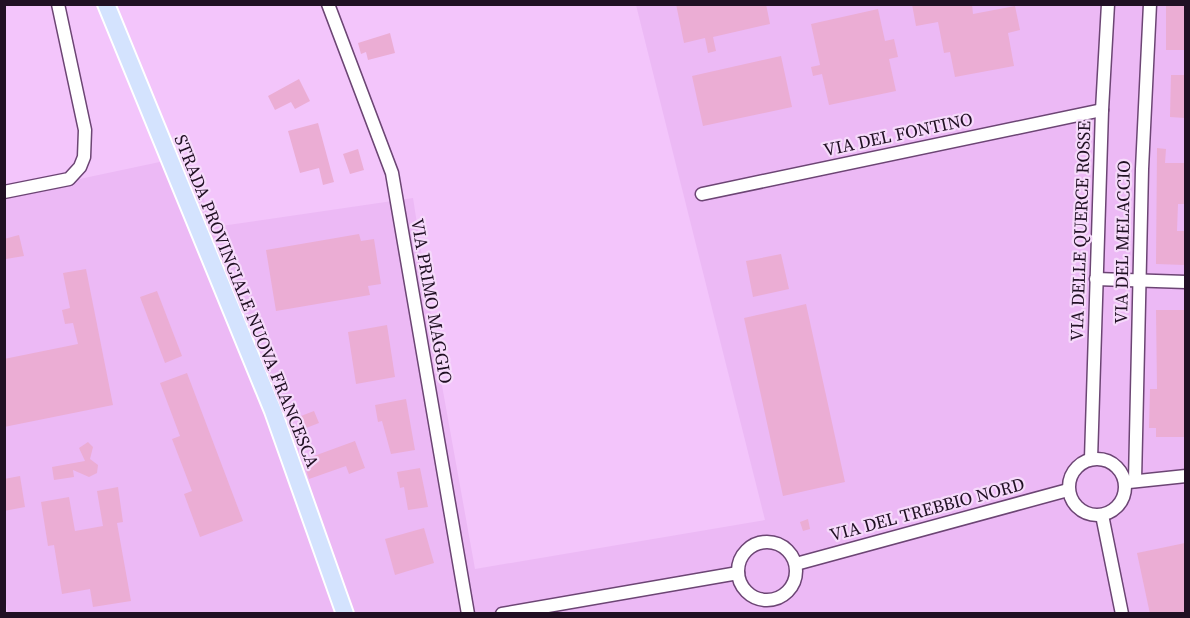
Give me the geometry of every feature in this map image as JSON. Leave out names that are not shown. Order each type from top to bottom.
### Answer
[{"type":"main road","name":"STRADA PROVINCIALE NUOVA FRANCESCA","points":[[106,4],[273,411],[345,614]]},
{"type":"street","points":[[4,192],[69,179],[80,167],[84,157],[85,130],[58,4]]},
{"type":"street","name":"VIA PRIMO MAGGIO","points":[[328,4],[392,173],[468,614]]},
{"type":"street","name":"VIA DELLE QUERCE ROSSE","points":[[1091,459],[1102,110],[1108,4]]},
{"type":"street","name":"VIA DEL MELACCIO","points":[[1130,482],[1150,4]]},
{"type":"street","name":"VIA DEL FONTINO","points":[[702,194],[1102,110]]},
{"type":"street","points":[[1096,279],[1185,282]]},
{"type":"street","points":[[1091,459],[1111,462],[1130,482],[1117,507],[1102,515],[1083,512],[1071,499],[1068,490],[1072,472],[1078,465],[1091,459]]},
{"type":"street","points":[[1130,482],[1185,476]]},
{"type":"street","name":"VIA DEL TREBBIO NORD","points":[[796,564],[1068,490]]},
{"type":"street","points":[[1102,515],[1122,614]]},
{"type":"street","points":[[763,542],[780,544],[792,556],[796,564],[794,583],[789,591],[772,600],[756,598],[749,594],[738,573],[742,556],[748,549],[763,542]]},
{"type":"street","points":[[502,614],[738,573]]},
{"type":"street","points":[[772,600],[775,614]]},
{"type":"shaded area","points":[[636,5],[1185,5],[1185,613],[8,613],[4,593],[4,195],[188,156],[214,227],[413,198],[441,380],[475,569],[765,520]]},
{"type":"building","points":[[676,4],[766,4],[770,24],[713,37],[716,51],[708,53],[705,38],[684,43]]},
{"type":"building","points":[[912,4],[972,4],[973,14],[1015,6],[1020,30],[1008,33],[1014,66],[955,77],[950,52],[944,53],[938,22],[916,26]]},
{"type":"building","points":[[1166,4],[1185,4],[1185,50],[1166,50]]},
{"type":"building","points":[[878,9],[885,41],[894,39],[898,57],[889,59],[896,91],[829,105],[822,74],[813,76],[811,67],[820,65],[811,24]]},
{"type":"building","points":[[390,33],[395,53],[368,60],[366,52],[361,54],[358,43]]},
{"type":"building","points":[[781,56],[792,107],[703,126],[692,76]]},
{"type":"building","points":[[1171,75],[1185,75],[1185,118],[1170,117]]},
{"type":"building","points":[[299,79],[310,101],[295,109],[291,102],[275,110],[268,96]]},
{"type":"building","points":[[318,123],[334,182],[323,185],[319,168],[300,173],[288,131]]},
{"type":"building","points":[[1157,148],[1166,149],[1165,163],[1185,163],[1185,204],[1178,204],[1177,231],[1185,231],[1185,265],[1156,264]]},
{"type":"building","points":[[358,149],[364,170],[350,174],[343,154]]},
{"type":"building","points":[[359,234],[361,241],[374,239],[381,284],[368,286],[370,295],[276,311],[266,250]]},
{"type":"building","points":[[19,235],[24,256],[6,259],[4,239]]},
{"type":"building","points":[[781,254],[789,289],[753,297],[746,261]]},
{"type":"building","points":[[86,269],[113,405],[4,427],[4,359],[78,344],[73,323],[65,324],[62,310],[70,308],[63,273]]},
{"type":"building","points":[[157,291],[182,356],[165,363],[140,297]]},
{"type":"building","points":[[806,304],[845,482],[783,496],[744,318]]},
{"type":"building","points":[[1156,310],[1185,310],[1185,437],[1156,437],[1156,428],[1149,428],[1150,389],[1157,389]]},
{"type":"building","points":[[387,325],[395,377],[356,384],[348,332]]},
{"type":"building","points":[[187,373],[243,521],[200,537],[184,494],[192,491],[172,439],[180,436],[160,383]]},
{"type":"building","points":[[406,399],[415,450],[391,454],[382,421],[378,422],[375,405]]},
{"type":"building","points":[[314,411],[319,423],[306,428],[301,416]]},
{"type":"building","points":[[355,441],[365,468],[349,474],[346,466],[309,479],[303,460]]},
{"type":"building","points":[[88,442],[93,447],[90,459],[98,465],[97,473],[89,477],[73,470],[74,477],[54,480],[52,467],[85,461],[79,448]]},
{"type":"building","points":[[420,468],[428,507],[408,510],[404,487],[400,488],[397,472]]},
{"type":"building","points":[[20,476],[25,507],[4,511],[4,479]]},
{"type":"building","points":[[118,487],[123,522],[117,523],[131,601],[93,607],[90,589],[62,594],[54,545],[48,546],[41,502],[69,497],[75,531],[103,526],[97,491]]},
{"type":"building","points":[[808,519],[810,529],[803,531],[800,522]]},
{"type":"building","points":[[424,528],[434,563],[395,575],[385,539]]},
{"type":"building","points":[[1185,543],[1185,614],[1150,614],[1137,553]]}]
